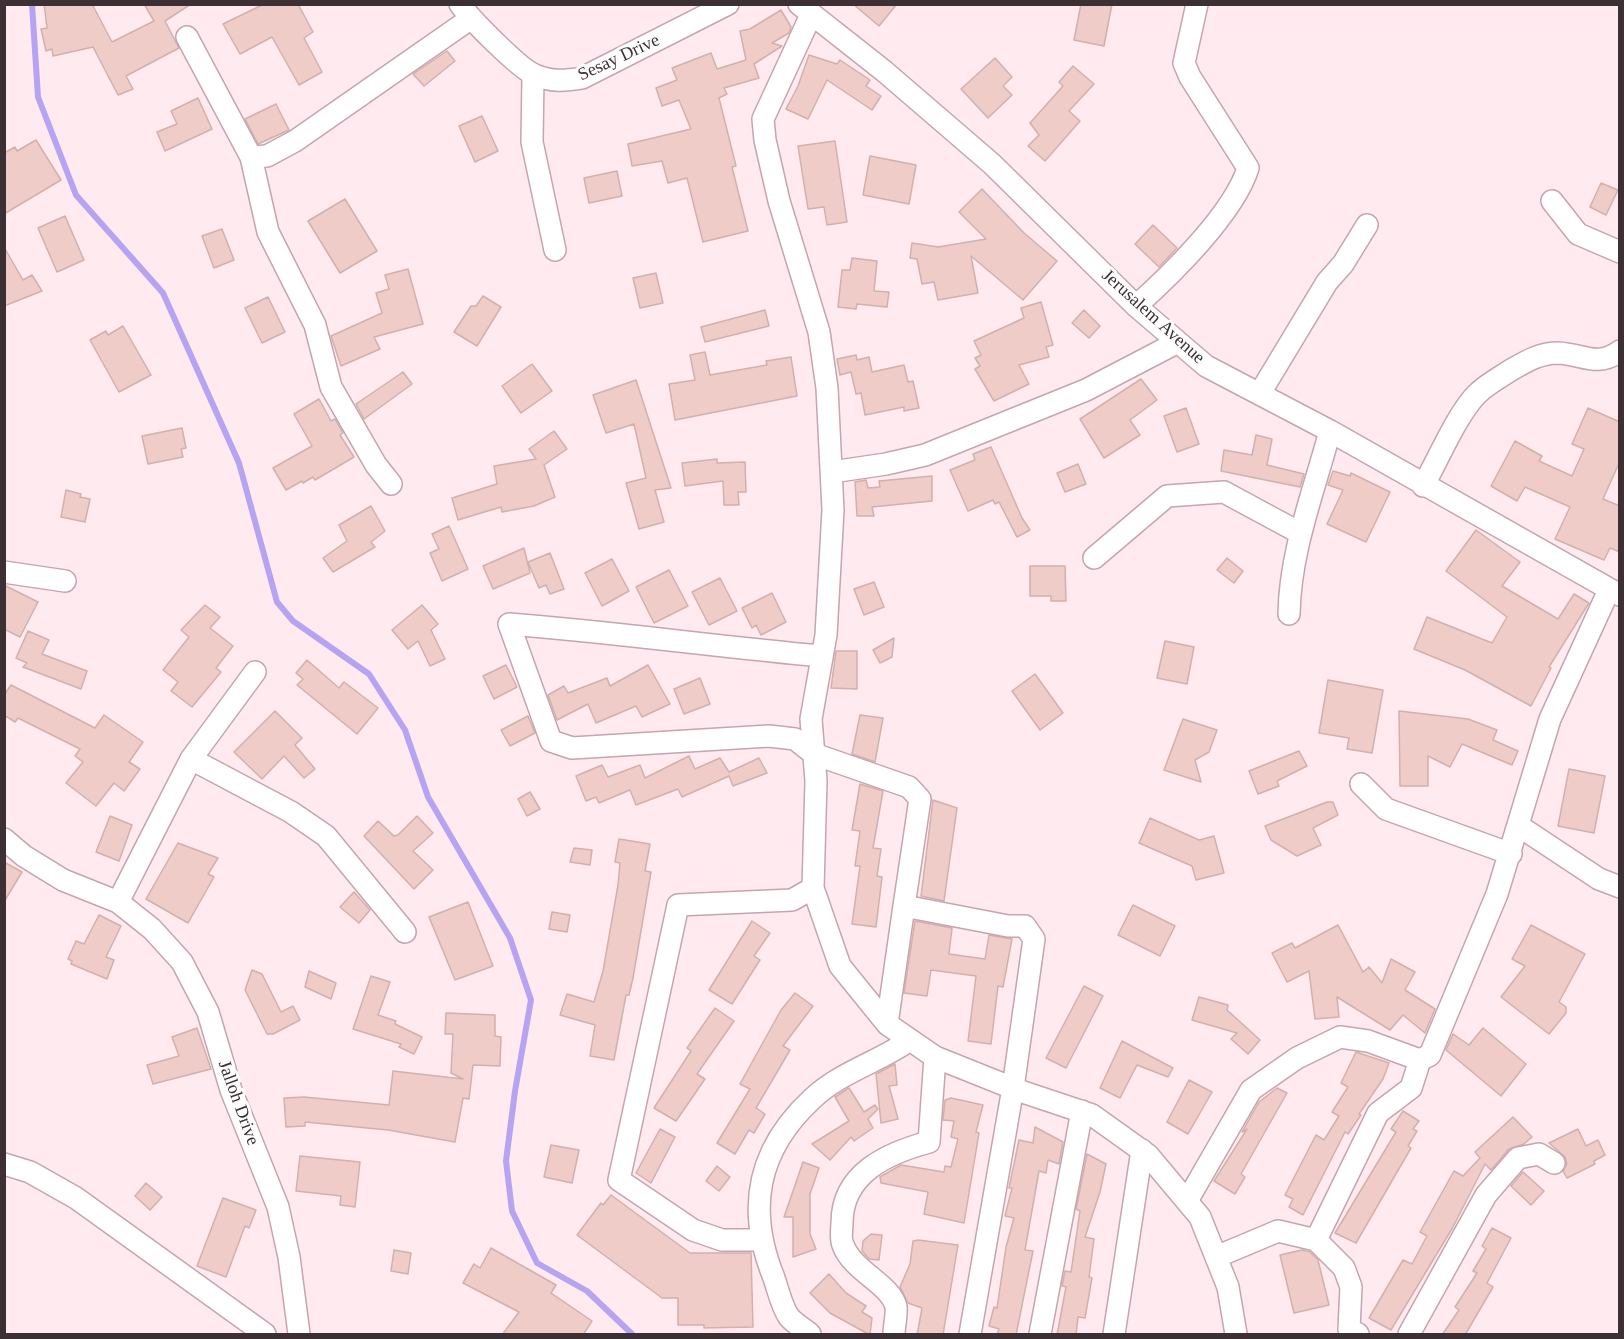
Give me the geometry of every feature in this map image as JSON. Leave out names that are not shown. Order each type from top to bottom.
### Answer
[{"type":"street","name":"Sesay Drive","points":[[465,12],[533,75],[561,82],[582,78],[728,4]]},
{"type":"street","points":[[1136,306],[1180,267],[1242,186],[1248,168],[1190,77],[1184,63],[1197,4]]},
{"type":"street","points":[[805,10],[763,118],[765,140],[779,201],[819,332],[827,388],[834,510],[822,656],[811,719],[814,754],[813,888],[840,966],[887,1024],[936,1057],[1013,1088],[1092,1115],[1142,1150],[1200,1216],[1228,1287],[1236,1335]]},
{"type":"street","name":"Jerusalem Avenue","points":[[805,10],[892,77],[992,164],[1136,306],[1206,366],[1330,431],[1614,593]]},
{"type":"street","points":[[252,157],[267,156],[295,141],[465,12]]},
{"type":"street","points":[[187,37],[252,157],[268,232],[315,325],[331,387],[376,465],[391,484]]},
{"type":"street","points":[[533,75],[532,142],[555,250]]},
{"type":"street","points":[[1552,201],[1578,234],[1620,252]]},
{"type":"street","points":[[1260,393],[1327,282],[1343,264],[1367,225]]},
{"type":"street","points":[[832,472],[886,464],[925,454],[1086,390],[1178,342]]},
{"type":"street","points":[[1423,486],[1466,409],[1487,385],[1532,357],[1550,353],[1568,354],[1598,361],[1609,359],[1620,351]]},
{"type":"street","points":[[1290,614],[1290,593],[1300,533],[1330,431]]},
{"type":"street","points":[[1094,558],[1167,496],[1224,492],[1300,533]]},
{"type":"street","points":[[4,572],[65,581]]},
{"type":"street","points":[[1187,1201],[1251,1090],[1297,1058],[1340,1037],[1368,1041],[1419,1060],[1430,1056],[1511,854],[1534,767],[1550,720],[1614,593]]},
{"type":"street","points":[[822,656],[722,647],[617,632],[509,624],[551,741],[572,748],[769,736],[795,739],[814,754],[909,787],[920,799],[887,1024]]},
{"type":"street","points":[[118,902],[190,759],[255,672]]},
{"type":"street","points":[[190,759],[291,813],[326,836],[405,932]]},
{"type":"street","points":[[1361,784],[1386,809],[1511,854]]},
{"type":"street","points":[[1519,826],[1599,879],[1620,887]]},
{"type":"street","name":"Jalloh Drive","points":[[4,839],[24,856],[63,880],[118,902],[152,929],[182,962],[208,1012],[231,1090],[278,1207],[289,1257],[299,1335]]},
{"type":"street","points":[[762,1240],[722,1240],[693,1230],[618,1180],[678,905],[792,900],[813,888]]},
{"type":"street","points":[[903,906],[1025,927],[1034,939],[1013,1088],[970,1335]]},
{"type":"street","points":[[810,1335],[789,1317],[765,1256],[757,1212],[764,1172],[779,1136],[813,1098],[853,1070],[890,1054],[910,1040]]},
{"type":"street","points":[[894,1335],[896,1307],[889,1292],[857,1268],[842,1244],[842,1217],[848,1193],[864,1172],[900,1150],[929,1142],[936,1057]]},
{"type":"street","points":[[1316,1240],[1378,1113],[1411,1088],[1419,1060]]},
{"type":"street","points":[[1040,1335],[1082,1111]]},
{"type":"street","points":[[1114,1335],[1142,1150]]},
{"type":"street","points":[[1410,1335],[1486,1195],[1518,1158],[1539,1154],[1554,1163]]},
{"type":"street","points":[[4,1164],[30,1172],[76,1198],[265,1335]]},
{"type":"street","points":[[1216,1257],[1278,1231],[1316,1240],[1344,1268],[1351,1287],[1348,1329],[1358,1335]]},
{"type":"building","points":[[44,4],[92,4],[112,42],[154,21],[144,4],[191,4],[165,21],[179,48],[126,76],[133,89],[118,95],[93,47],[53,56],[52,49],[46,51],[41,29],[47,28]]},
{"type":"building","points":[[264,4],[298,4],[313,32],[304,38],[322,72],[299,85],[272,37],[240,54],[223,24]]},
{"type":"building","points":[[853,4],[897,4],[879,26]]},
{"type":"building","points":[[1081,4],[1112,4],[1104,46],[1074,40]]},
{"type":"building","points":[[781,10],[791,27],[789,33],[772,43],[782,46],[754,64],[759,78],[724,88],[727,94],[719,98],[736,166],[732,167],[748,231],[703,242],[687,178],[668,183],[662,161],[632,166],[628,144],[691,129],[679,100],[662,106],[656,88],[677,80],[672,68],[711,53],[717,69],[746,60],[740,31],[750,29]]},
{"type":"building","points":[[447,51],[455,61],[424,86],[413,74]]},
{"type":"building","points":[[809,55],[837,64],[840,60],[870,80],[866,86],[881,96],[872,110],[827,80],[808,119],[786,109],[798,86]]},
{"type":"building","points":[[995,58],[1012,77],[1003,86],[1012,95],[988,118],[961,89]]},
{"type":"building","points":[[1073,66],[1094,84],[1069,111],[1080,121],[1045,161],[1028,146],[1039,135],[1030,123],[1063,86],[1059,82]]},
{"type":"building","points":[[198,98],[212,129],[165,151],[157,132],[177,124],[171,111]]},
{"type":"building","points":[[276,104],[289,130],[258,144],[245,119]]},
{"type":"building","points":[[482,116],[498,151],[475,162],[459,126]]},
{"type":"building","points":[[36,140],[61,180],[4,214],[4,153],[15,147],[17,151]]},
{"type":"building","points":[[835,141],[847,222],[827,225],[824,207],[808,209],[798,146]]},
{"type":"building","points":[[870,156],[916,165],[909,204],[863,195]]},
{"type":"building","points":[[617,171],[622,196],[589,203],[584,178]]},
{"type":"building","points":[[1601,183],[1618,190],[1606,215],[1590,207]]},
{"type":"building","points":[[982,189],[1024,233],[1057,261],[1023,300],[971,256],[978,293],[938,300],[934,282],[922,284],[917,259],[910,258],[912,243],[938,247],[986,239],[959,212]]},
{"type":"building","points":[[345,199],[377,251],[340,273],[308,221]]},
{"type":"building","points":[[65,216],[84,260],[57,272],[38,228]]},
{"type":"building","points":[[1153,225],[1177,248],[1159,267],[1135,244]]},
{"type":"building","points":[[222,229],[234,260],[214,268],[202,236]]},
{"type":"building","points":[[4,247],[23,280],[32,275],[42,291],[4,306]]},
{"type":"building","points":[[852,258],[877,261],[874,291],[889,292],[887,307],[857,304],[856,309],[838,307],[842,270],[850,270]]},
{"type":"building","points":[[408,269],[423,324],[374,337],[380,349],[341,366],[331,336],[382,313],[376,293],[389,289],[385,275]]},
{"type":"building","points":[[656,273],[663,303],[640,308],[633,278]]},
{"type":"building","points":[[483,296],[501,307],[477,346],[454,332],[471,306],[476,306]]},
{"type":"building","points":[[268,297],[285,332],[262,343],[245,308]]},
{"type":"building","points":[[1041,302],[1053,345],[1046,347],[1049,357],[1019,365],[1029,384],[994,401],[975,369],[980,366],[975,358],[981,355],[974,341],[1024,318],[1021,308]]},
{"type":"building","points":[[765,310],[769,326],[705,342],[701,327]]},
{"type":"building","points":[[1084,310],[1100,326],[1089,338],[1072,323]]},
{"type":"building","points":[[123,326],[151,375],[119,392],[90,340],[106,331],[108,335]]},
{"type":"building","points":[[705,352],[710,375],[767,365],[766,361],[791,357],[797,396],[675,420],[669,384],[695,380],[690,355]]},
{"type":"building","points":[[856,355],[857,360],[869,357],[872,372],[904,365],[908,382],[913,381],[919,408],[904,411],[904,407],[865,415],[861,393],[856,394],[851,372],[840,375],[837,359]]},
{"type":"building","points":[[532,364],[552,391],[521,413],[502,386]]},
{"type":"building","points":[[403,372],[412,384],[364,419],[356,404]]},
{"type":"building","points":[[1141,379],[1157,400],[1130,420],[1140,435],[1104,458],[1080,419]]},
{"type":"building","points":[[636,380],[671,488],[655,490],[664,522],[639,529],[626,483],[646,478],[634,424],[606,433],[593,395]]},
{"type":"building","points":[[319,399],[331,421],[335,419],[343,433],[340,435],[354,457],[315,480],[313,477],[286,490],[273,468],[312,446],[294,414]]},
{"type":"building","points":[[1186,408],[1199,444],[1177,452],[1164,416]]},
{"type":"building","points":[[1588,408],[1620,422],[1620,461],[1603,499],[1620,506],[1620,552],[1610,548],[1604,560],[1555,539],[1570,507],[1525,487],[1517,501],[1491,486],[1515,441],[1542,456],[1539,461],[1572,476],[1584,449],[1572,444]]},
{"type":"building","points":[[182,428],[186,448],[181,449],[183,457],[148,464],[142,436]]},
{"type":"building","points":[[554,431],[567,449],[544,465],[555,497],[534,506],[502,512],[501,507],[458,520],[452,498],[497,484],[494,466],[536,459],[529,449]]},
{"type":"building","points":[[1256,435],[1272,439],[1267,465],[1304,474],[1300,487],[1221,471],[1224,450],[1252,455]]},
{"type":"building","points":[[991,447],[1022,518],[1030,530],[1017,537],[999,502],[995,504],[993,500],[968,511],[950,470],[975,460],[973,454]]},
{"type":"building","points":[[717,459],[717,463],[745,462],[746,492],[738,492],[739,505],[724,505],[723,481],[685,486],[682,463]]},
{"type":"building","points":[[1078,464],[1086,484],[1065,492],[1057,473]]},
{"type":"building","points":[[1333,471],[1350,476],[1351,473],[1390,492],[1366,542],[1327,524],[1343,490],[1328,485]]},
{"type":"building","points":[[932,476],[932,501],[872,507],[874,516],[857,516],[855,482],[866,480],[868,488],[880,487],[879,481]]},
{"type":"building","points":[[66,490],[90,499],[85,522],[61,517]]},
{"type":"building","points":[[371,506],[385,531],[371,542],[375,547],[333,572],[323,558],[347,541],[339,525]]},
{"type":"building","points":[[449,526],[468,569],[442,581],[430,553],[439,549],[432,534]]},
{"type":"building","points":[[1476,530],[1520,562],[1502,586],[1558,619],[1574,594],[1589,603],[1549,667],[1551,668],[1531,706],[1465,670],[1414,649],[1427,617],[1492,643],[1507,617],[1446,571]]},
{"type":"building","points":[[524,548],[530,573],[493,589],[483,566]]},
{"type":"building","points":[[550,553],[564,589],[550,594],[546,585],[539,588],[528,562]]},
{"type":"building","points":[[1227,558],[1243,571],[1234,583],[1217,570]]},
{"type":"building","points":[[612,559],[629,591],[602,606],[585,573]]},
{"type":"building","points":[[1030,566],[1065,566],[1066,601],[1051,601],[1051,596],[1030,596]]},
{"type":"building","points":[[669,570],[688,606],[654,623],[636,587]]},
{"type":"building","points":[[720,578],[737,611],[709,625],[692,592]]},
{"type":"building","points":[[874,582],[884,607],[864,615],[854,589]]},
{"type":"building","points":[[4,585],[38,602],[20,637],[4,629]]},
{"type":"building","points":[[772,593],[786,622],[761,635],[756,625],[752,628],[742,608]]},
{"type":"building","points":[[205,605],[220,617],[210,628],[233,646],[216,668],[221,672],[192,707],[171,691],[178,682],[163,670],[189,637],[181,630]]},
{"type":"building","points":[[422,605],[438,624],[431,630],[445,659],[430,666],[418,641],[408,649],[392,630]]},
{"type":"building","points":[[28,631],[49,640],[42,654],[87,671],[81,689],[23,667],[27,663],[16,658]]},
{"type":"building","points":[[894,638],[892,657],[880,663],[873,650]]},
{"type":"building","points":[[1165,641],[1194,647],[1187,684],[1157,678]]},
{"type":"building","points":[[836,651],[857,651],[857,689],[831,688]]},
{"type":"building","points":[[307,660],[339,688],[344,682],[378,708],[357,734],[297,685],[303,679],[296,673]]},
{"type":"building","points":[[506,665],[517,687],[494,699],[483,676]]},
{"type":"building","points":[[648,665],[670,704],[642,717],[636,706],[596,723],[588,704],[557,720],[548,695],[564,686],[568,693],[607,678],[610,686]]},
{"type":"building","points":[[1035,674],[1063,713],[1040,730],[1012,691]]},
{"type":"building","points":[[700,678],[710,704],[684,714],[674,689]]},
{"type":"building","points":[[1328,680],[1383,690],[1372,753],[1347,749],[1349,738],[1319,733]]},
{"type":"building","points":[[11,685],[95,728],[104,715],[143,742],[129,762],[140,769],[124,791],[114,783],[96,806],[66,783],[83,762],[75,756],[80,749],[18,718],[15,722],[4,715],[4,695]]},
{"type":"building","points":[[275,711],[302,738],[295,745],[315,769],[304,778],[284,756],[262,779],[234,752]]},
{"type":"building","points":[[1399,711],[1468,719],[1497,730],[1493,740],[1518,751],[1512,765],[1462,744],[1450,767],[1428,756],[1428,786],[1400,786]]},
{"type":"building","points":[[860,715],[883,718],[875,762],[852,754]]},
{"type":"building","points":[[528,716],[535,733],[510,746],[501,730]]},
{"type":"building","points":[[1183,719],[1217,730],[1209,752],[1195,760],[1201,782],[1164,770]]},
{"type":"building","points":[[1299,751],[1307,766],[1277,781],[1279,786],[1258,794],[1249,771]]},
{"type":"building","points":[[689,756],[695,769],[720,758],[729,772],[759,758],[767,773],[733,786],[729,776],[682,797],[678,789],[636,805],[630,790],[599,803],[596,797],[586,801],[576,776],[602,765],[608,777],[640,765],[645,778]]},
{"type":"building","points":[[1569,769],[1605,776],[1594,833],[1558,826]]},
{"type":"building","points":[[860,784],[883,791],[873,848],[881,849],[877,876],[882,877],[876,927],[852,924],[860,866],[855,866],[860,831],[852,830]]},
{"type":"building","points":[[530,792],[540,809],[527,816],[518,799]]},
{"type":"building","points":[[933,800],[957,808],[944,901],[921,896]]},
{"type":"building","points":[[1327,802],[1333,802],[1338,815],[1313,828],[1321,845],[1297,856],[1271,840],[1265,826]]},
{"type":"building","points":[[110,816],[132,825],[119,861],[96,852]]},
{"type":"building","points":[[417,816],[433,833],[413,851],[433,870],[414,889],[364,836],[378,821],[394,836],[398,835]]},
{"type":"building","points":[[1150,818],[1199,840],[1214,836],[1224,873],[1196,880],[1192,866],[1139,843]]},
{"type":"building","points":[[619,839],[650,844],[645,871],[651,872],[633,978],[629,995],[626,995],[614,1060],[590,1056],[595,1025],[560,1015],[567,994],[594,1002],[603,971],[618,885],[620,863],[615,862]]},
{"type":"building","points":[[178,843],[218,858],[208,874],[214,877],[188,923],[146,899]]},
{"type":"building","points":[[574,848],[592,850],[590,865],[570,862]]},
{"type":"building","points":[[4,862],[22,872],[4,902]]},
{"type":"building","points":[[354,892],[370,910],[359,923],[340,907]]},
{"type":"building","points":[[468,902],[493,966],[455,980],[429,917]]},
{"type":"building","points":[[1133,905],[1175,926],[1160,956],[1118,935]]},
{"type":"building","points":[[552,912],[570,915],[567,932],[549,929]]},
{"type":"building","points":[[99,915],[121,926],[106,957],[114,960],[107,979],[71,964],[72,961],[68,959],[76,941],[84,944]]},
{"type":"building","points":[[752,921],[770,933],[754,956],[760,960],[732,1004],[709,990]]},
{"type":"building","points":[[915,921],[952,928],[949,954],[985,959],[989,935],[1012,939],[1003,987],[998,986],[991,1044],[968,1041],[976,976],[931,970],[927,996],[904,993]]},
{"type":"building","points":[[1338,925],[1363,972],[1369,967],[1382,983],[1391,959],[1415,972],[1405,990],[1435,1009],[1425,1033],[1403,1015],[1390,1030],[1337,997],[1339,1017],[1315,1019],[1309,971],[1287,982],[1272,953],[1292,943],[1295,948]]},
{"type":"building","points":[[1531,925],[1585,954],[1559,1002],[1566,1007],[1566,1013],[1549,1034],[1501,997],[1525,966],[1512,959]]},
{"type":"building","points":[[252,970],[262,974],[281,1012],[293,1006],[300,1020],[273,1034],[267,1034],[245,990]]},
{"type":"building","points":[[309,971],[336,983],[331,999],[305,987]]},
{"type":"building","points":[[371,976],[390,982],[378,1015],[396,1021],[395,1024],[422,1037],[414,1054],[399,1047],[401,1044],[353,1029]]},
{"type":"building","points":[[1084,986],[1103,996],[1066,1068],[1046,1058]]},
{"type":"building","points":[[795,993],[813,1006],[783,1046],[790,1050],[756,1108],[765,1114],[754,1133],[749,1130],[735,1154],[717,1143],[750,1089],[740,1084],[781,1010]]},
{"type":"building","points":[[1199,997],[1228,1005],[1227,1010],[1260,1040],[1248,1054],[1231,1039],[1237,1033],[1192,1020]]},
{"type":"building","points":[[715,1008],[734,1021],[697,1074],[705,1079],[676,1121],[654,1108],[691,1051],[687,1048]]},
{"type":"building","points":[[446,1013],[495,1015],[495,1036],[501,1037],[500,1066],[473,1065],[469,1099],[463,1098],[455,1142],[388,1130],[305,1122],[305,1126],[286,1127],[284,1098],[304,1097],[389,1105],[393,1071],[463,1079],[451,1073],[453,1034],[445,1034]]},
{"type":"building","points":[[197,1028],[211,1069],[153,1084],[147,1065],[179,1056],[172,1037]]},
{"type":"building","points":[[1483,1028],[1526,1064],[1501,1096],[1446,1050],[1453,1034],[1469,1045]]},
{"type":"building","points":[[1122,1041],[1173,1068],[1168,1077],[1137,1065],[1120,1098],[1100,1088]]},
{"type":"building","points":[[1356,1052],[1389,1063],[1383,1079],[1359,1114],[1361,1115],[1348,1134],[1345,1132],[1303,1215],[1289,1207],[1293,1199],[1285,1195],[1316,1135],[1324,1140],[1339,1116],[1332,1112],[1348,1087],[1341,1083]]},
{"type":"building","points":[[895,1064],[897,1085],[889,1086],[898,1119],[881,1123],[876,1074]]},
{"type":"building","points":[[1189,1080],[1212,1092],[1188,1134],[1167,1122]]},
{"type":"building","points":[[849,1088],[864,1112],[875,1105],[878,1109],[868,1119],[873,1128],[854,1141],[851,1137],[830,1160],[812,1144],[849,1121],[835,1097]]},
{"type":"building","points":[[1277,1088],[1287,1093],[1241,1174],[1245,1177],[1235,1194],[1214,1181],[1247,1129],[1242,1132],[1259,1102]]},
{"type":"building","points":[[951,1098],[983,1105],[976,1132],[979,1133],[964,1223],[924,1214],[928,1192],[881,1183],[880,1177],[901,1165],[944,1172],[945,1166],[951,1167],[958,1139],[951,1137],[954,1121],[943,1120],[945,1100]]},
{"type":"building","points":[[1403,1111],[1419,1121],[1413,1129],[1417,1131],[1408,1146],[1411,1148],[1356,1243],[1335,1233],[1396,1132],[1391,1129]]},
{"type":"building","points":[[1513,1117],[1532,1137],[1524,1144],[1509,1149],[1491,1170],[1485,1164],[1453,1227],[1391,1330],[1369,1318],[1403,1260],[1412,1264],[1427,1236],[1420,1232],[1454,1171],[1463,1176],[1480,1158],[1475,1152]]},
{"type":"building","points":[[1035,1127],[1063,1142],[1059,1164],[1048,1160],[1046,1173],[1039,1171],[1025,1250],[1033,1251],[1016,1335],[997,1335],[999,1329],[989,1326],[994,1307],[997,1308],[1006,1247],[1014,1218],[1005,1216],[1012,1188],[1009,1188],[1019,1140],[1033,1143]]},
{"type":"building","points":[[660,1129],[675,1137],[651,1183],[636,1173]]},
{"type":"building","points":[[1578,1129],[1586,1146],[1598,1140],[1605,1155],[1594,1161],[1595,1164],[1567,1178],[1563,1171],[1567,1164],[1565,1157],[1549,1143]]},
{"type":"building","points":[[551,1145],[579,1150],[572,1183],[544,1177]]},
{"type":"building","points":[[1087,1154],[1106,1164],[1100,1192],[1085,1237],[1094,1239],[1089,1277],[1092,1278],[1085,1318],[1078,1317],[1076,1335],[1057,1335],[1066,1287],[1062,1286],[1065,1271],[1071,1272],[1080,1211],[1076,1209]]},
{"type":"building","points":[[300,1156],[360,1162],[355,1207],[340,1205],[341,1196],[296,1191]]},
{"type":"building","points":[[803,1162],[819,1168],[810,1194],[810,1234],[816,1249],[793,1257],[793,1217],[784,1217]]},
{"type":"building","points":[[717,1166],[730,1177],[719,1191],[706,1181]]},
{"type":"building","points":[[1523,1172],[1544,1191],[1531,1205],[1511,1186]]},
{"type":"building","points":[[146,1183],[162,1197],[150,1210],[135,1196]]},
{"type":"building","points":[[611,1195],[690,1253],[751,1253],[753,1327],[704,1328],[704,1325],[678,1325],[678,1298],[662,1298],[577,1235],[601,1203],[603,1205]]},
{"type":"building","points":[[223,1198],[256,1210],[249,1228],[245,1226],[226,1277],[197,1266]]},
{"type":"building","points":[[1492,1228],[1511,1238],[1487,1283],[1493,1287],[1465,1335],[1442,1335],[1459,1310],[1455,1307],[1477,1273],[1473,1271],[1486,1249],[1482,1246]]},
{"type":"building","points":[[871,1234],[882,1235],[879,1260],[869,1259],[862,1251],[863,1241]]},
{"type":"building","points":[[913,1241],[958,1245],[943,1335],[917,1335],[922,1308],[908,1303],[900,1287],[910,1264]]},
{"type":"building","points":[[491,1248],[556,1285],[551,1293],[592,1321],[583,1335],[502,1335],[519,1312],[463,1283],[474,1264],[480,1268]]},
{"type":"building","points":[[394,1250],[411,1253],[408,1274],[391,1271]]},
{"type":"building","points":[[1302,1250],[1310,1252],[1318,1260],[1329,1305],[1294,1313],[1280,1255]]},
{"type":"building","points":[[829,1274],[846,1293],[866,1306],[862,1312],[872,1318],[870,1335],[830,1313],[810,1293]]},
{"type":"waterway","points":[[32,4],[38,97],[76,195],[163,293],[239,463],[277,602],[293,621],[369,674],[405,730],[428,797],[510,938],[531,1000],[515,1091],[506,1161],[512,1211],[537,1263],[587,1291],[632,1334]]}]
